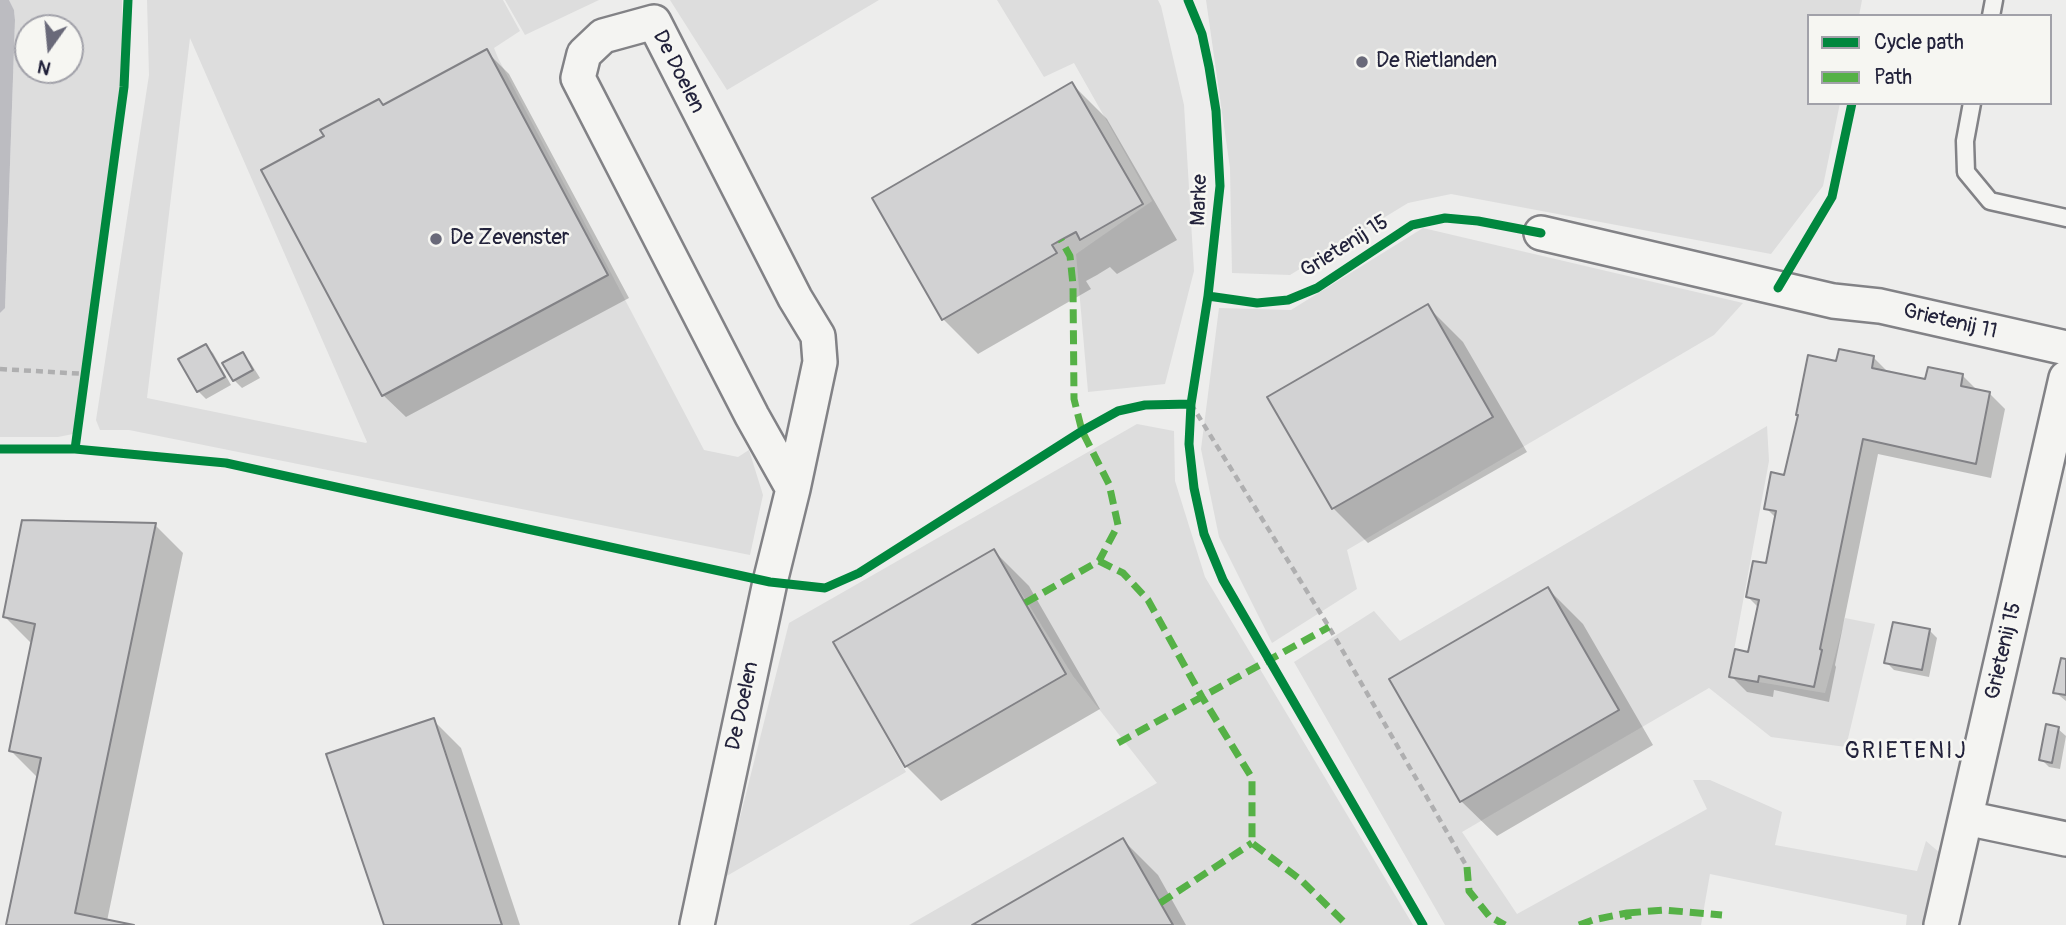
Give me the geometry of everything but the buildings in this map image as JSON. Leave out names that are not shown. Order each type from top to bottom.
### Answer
[{"type":"street","name":"De Doelen","points":[[697,925],[770,582],[793,489],[820,362],[818,336],[794,298],[647,11],[603,36],[584,54],[578,78],[752,416],[793,489]]},
{"type":"street","name":"Grietenij 11","points":[[1541,233],[1833,300],[1880,306],[2066,348]]},
{"type":"street","name":"Grietenij 15","points":[[1941,925],[2066,378]]},
{"type":"street","points":[[1966,818],[2066,838]]},
{"type":"lane","points":[[1972,105],[1965,141],[1966,172],[1990,201],[2066,218]]},
{"type":"path","points":[[85,386],[88,360]]},
{"type":"path","points":[[0,369],[86,374]]},
{"type":"path","points":[[1190,418],[1193,391]]},
{"type":"path","points":[[1179,404],[1191,404]]},
{"type":"path","points":[[1191,404],[1329,627],[1467,867]]},
{"type":"shaded area","points":[[0,0],[9,0],[14,10],[14,49],[5,308],[0,313]]},
{"type":"shaded area","points":[[9,0],[122,0],[122,77],[73,434],[58,437],[0,437],[0,313],[5,307],[14,49],[14,84],[84,84],[84,14],[14,14]]},
{"type":"shaded area","name":"De Zevenster","points":[[147,0],[503,0],[520,31],[494,48],[498,58],[704,450],[738,457],[749,450],[763,495],[750,555],[129,430],[100,430],[96,420],[149,75]],"holes":[[[190,38],[367,442],[147,398]]]},
{"type":"shaded area","points":[[505,0],[599,0],[525,35]]},
{"type":"shaded area","points":[[670,0],[879,0],[727,90]]},
{"type":"shaded area","points":[[997,0],[1158,0],[1161,6],[1184,105],[1194,271],[1165,384],[1088,392],[1076,254],[1152,201],[1074,63],[1044,77]]},
{"type":"shaded area","points":[[1206,0],[1862,0],[1859,14],[1807,14],[1807,105],[1840,105],[1823,186],[1771,254],[1451,194],[1408,203],[1290,275],[1232,273],[1230,168]]},
{"type":"shaded area","points":[[1423,228],[1743,303],[1714,335],[1347,550],[1357,589],[1272,643],[1219,537],[1201,449],[1219,308],[1291,310]]},
{"type":"shaded area","points":[[1137,424],[1174,431],[1175,481],[1205,577],[1413,925],[909,925],[1157,783],[1073,676],[994,549],[833,642],[906,772],[725,877],[789,623]]},
{"type":"shaded area","points":[[1767,426],[1769,461],[1729,677],[1825,693],[1845,618],[1875,624],[1846,747],[1771,737],[1709,688],[1462,832],[1517,914],[1707,809],[1693,780],[1710,780],[1782,812],[1775,845],[1917,871],[1926,841],[1947,859],[1930,925],[1906,925],[1907,915],[1710,874],[1701,925],[1445,925],[1294,662],[1374,611],[1400,641]]},
{"type":"marked path","points":[[1025,603],[1099,561],[1118,525],[1109,484],[1082,431],[1074,399],[1073,285],[1070,256],[1061,240]]},
{"type":"marked path","points":[[1099,561],[1123,573],[1148,600],[1202,697],[1252,778],[1252,843],[1301,880],[1347,925]]},
{"type":"marked path","points":[[1118,743],[1329,627]]},
{"type":"marked path","points":[[1160,903],[1252,843]]},
{"type":"marked path","points":[[1467,867],[1469,891],[1489,916],[1505,925]]},
{"type":"marked path","points":[[1627,913],[1664,910],[1722,915]]},
{"type":"marked path","points":[[1579,925],[1627,913],[1630,925]]},
{"type":"cycle path","points":[[75,449],[124,87],[128,0]]},
{"type":"cycle path","name":"Marke","points":[[1188,0],[1202,34],[1209,67],[1216,111],[1220,186],[1208,296],[1191,404],[1189,444],[1194,488],[1204,534],[1223,580],[1423,925]]},
{"type":"cycle path","points":[[1778,288],[1832,197],[1852,105]]},
{"type":"cycle path","points":[[1208,296],[1257,303],[1288,300],[1317,288],[1412,225],[1445,218],[1478,221],[1541,233]]},
{"type":"cycle path","points":[[0,449],[75,449],[226,463],[770,582],[825,588],[859,573],[1082,431],[1118,411],[1145,405],[1191,404]]},
{"type":"place","name":"De Rietlanden","points":[[1362,62]]},
{"type":"place","name":"De Zevenster","points":[[436,239]]},
{"type":"district","name":"GRIETENIJ","points":[[1906,752]]}]
